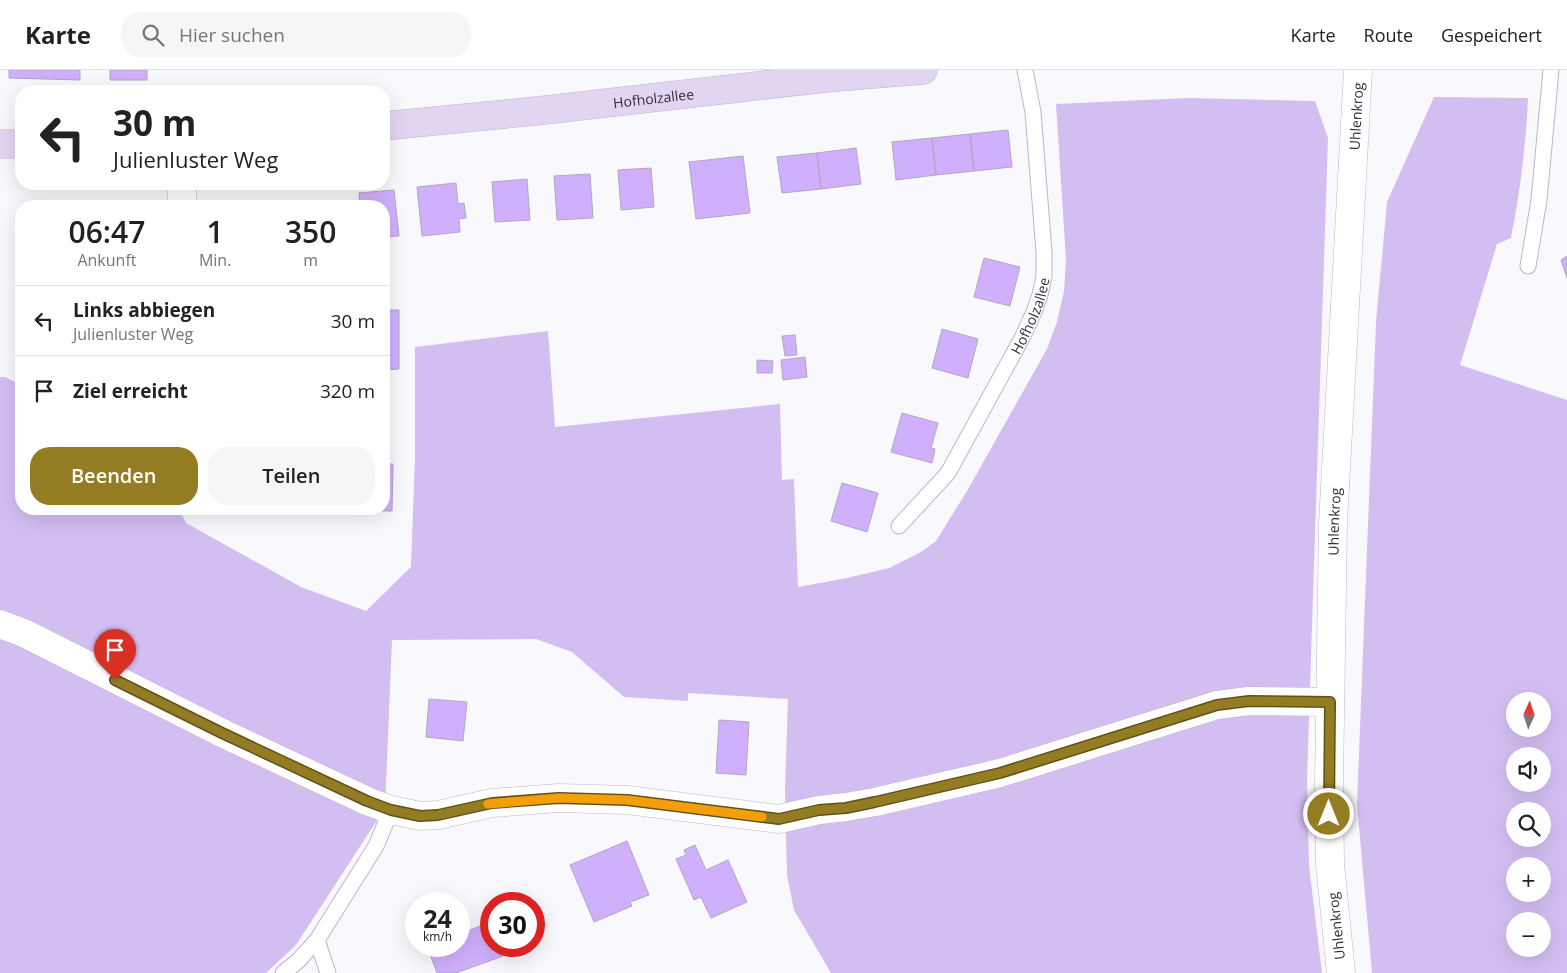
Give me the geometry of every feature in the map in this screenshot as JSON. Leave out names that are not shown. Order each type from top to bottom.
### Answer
[{"type":"street","name":"Hofholzallee","points":[[390,125],[826,78],[923,70]]},
{"type":"street","name":"Uhlenkrog","points":[[1342,973],[1330,864],[1330,702],[1334,523],[1358,70]]},
{"type":"street","points":[[0,144],[15,144]]},
{"type":"street","points":[[0,624],[24,634],[222,733],[342,789],[391,810],[420,816],[438,815],[492,803],[559,798],[627,800],[779,819],[819,810],[846,808],[875,802],[1000,773],[1217,705],[1249,701],[1330,702]]},
{"type":"lane","name":"Hofholzallee","points":[[898,526],[948,473],[1022,338],[1040,295],[1044,276],[1044,252],[1033,112],[1026,70]]},
{"type":"lane","points":[[1528,266],[1539,200],[1551,70]]},
{"type":"lane","points":[[283,973],[298,961],[317,940],[376,846],[391,810]]},
{"type":"lane","points":[[317,940],[328,973]]},
{"type":"shaded area","points":[[1434,97],[1528,98],[1522,169],[1511,238],[1497,244],[1460,365],[1567,400],[1567,973],[1372,973],[1357,804],[1376,322],[1387,202]]},
{"type":"shaded area","points":[[1189,98],[1315,101],[1328,138],[1307,779],[1309,866],[1322,973],[831,973],[794,910],[787,875],[785,790],[788,699],[688,693],[688,701],[624,697],[572,652],[536,639],[392,640],[385,808],[296,945],[266,973],[0,973],[0,377],[5,377],[15,382],[15,515],[182,515],[186,523],[301,587],[366,611],[411,567],[415,457],[415,347],[548,331],[555,427],[780,404],[782,480],[794,479],[798,587],[889,568],[921,552],[936,541],[967,491],[1047,349],[1057,322],[1064,291],[1066,260],[1056,104]]},
{"type":"building","points":[[9,70],[80,70],[80,80],[9,78]]},
{"type":"building","points":[[110,70],[147,70],[147,80],[110,80]]},
{"type":"building","points":[[1008,130],[1012,167],[974,171],[970,134]]},
{"type":"building","points":[[970,134],[974,171],[936,175],[932,138]]},
{"type":"building","points":[[932,138],[936,175],[896,180],[892,142]]},
{"type":"building","points":[[856,148],[861,184],[821,189],[817,153]]},
{"type":"building","points":[[817,153],[821,189],[782,193],[777,157]]},
{"type":"building","points":[[743,156],[750,213],[696,219],[689,162]]},
{"type":"building","points":[[651,168],[654,207],[621,210],[618,170]]},
{"type":"building","points":[[590,174],[593,218],[557,220],[554,176]]},
{"type":"building","points":[[527,179],[530,220],[495,222],[492,182]]},
{"type":"building","points":[[456,183],[458,204],[464,203],[466,218],[459,219],[460,232],[422,236],[417,187]]},
{"type":"building","points":[[394,190],[399,236],[390,237],[390,200],[360,200],[359,193]]},
{"type":"building","points":[[1567,256],[1567,278],[1561,260]]},
{"type":"building","points":[[984,258],[1020,267],[1010,306],[974,297]]},
{"type":"building","points":[[390,310],[399,310],[399,369],[390,370]]},
{"type":"building","points":[[942,329],[978,339],[968,378],[932,368]]},
{"type":"building","points":[[795,335],[797,355],[785,356],[782,336]]},
{"type":"building","points":[[805,357],[807,377],[783,380],[781,360]]},
{"type":"building","points":[[757,360],[773,361],[772,373],[757,373]]},
{"type":"building","points":[[902,413],[938,423],[931,448],[935,449],[932,463],[891,452]]},
{"type":"building","points":[[390,464],[393,464],[392,511],[390,511]]},
{"type":"building","points":[[842,483],[878,493],[867,532],[831,521]]},
{"type":"building","points":[[429,699],[467,702],[463,741],[426,737]]},
{"type":"building","points":[[719,720],[749,722],[746,775],[716,773]]},
{"type":"building","points":[[627,841],[649,895],[630,902],[632,906],[594,922],[570,865]]},
{"type":"building","points":[[695,845],[706,870],[728,860],[747,902],[711,918],[701,897],[694,900],[676,859],[686,855],[684,850]]},
{"type":"building","points":[[480,926],[480,957],[500,957],[456,973],[437,973],[431,957],[470,957],[470,930]]},
{"type":"slow traffic","points":[[488,804],[528,799],[559,798],[627,800],[762,817]]},
{"type":"route","points":[[115,680],[367,801],[391,810],[420,816],[438,815],[492,803],[559,798],[627,800],[779,819],[819,810],[846,808],[875,802],[1000,773],[1217,705],[1249,701],[1330,702],[1329,814]]}]
